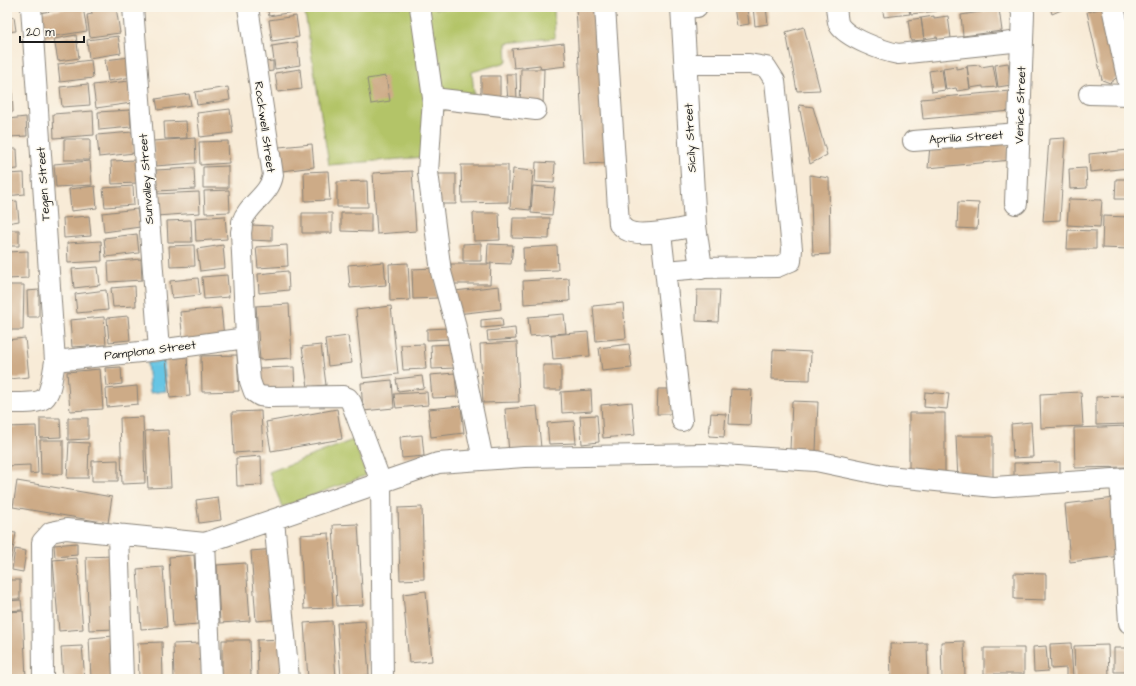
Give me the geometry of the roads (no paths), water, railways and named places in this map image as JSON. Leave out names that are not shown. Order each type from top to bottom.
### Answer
[{"type":"street","name":"Tegen Street","points":[[7,403],[34,403],[42,401],[46,397],[52,383],[55,361],[31,7]]},
{"type":"street","name":"Sunvalley Street","points":[[133,7],[159,350]]},
{"type":"street","name":"Rockwell Street","points":[[248,7],[273,175],[269,187],[242,222],[241,232],[246,338],[250,381],[254,392],[260,396],[293,398],[343,396],[348,398],[351,402],[381,482]]},
{"type":"street","points":[[420,7],[433,98],[428,172],[441,272],[455,323],[483,460]]},
{"type":"street","points":[[605,7],[619,224],[626,230],[635,232],[661,232],[695,226]]},
{"type":"street","name":"Sicily Street","points":[[687,7],[686,64],[695,226],[702,268]]},
{"type":"street","points":[[836,7],[838,24],[843,30],[868,45],[898,54],[1022,41]]},
{"type":"street","name":"Venice Street","points":[[1016,203],[1023,13],[1021,7]]},
{"type":"street","points":[[1120,16],[1129,82]]},
{"type":"street","points":[[665,271],[702,268],[777,267],[791,261],[792,249],[775,81],[766,67],[749,64],[686,64]]},
{"type":"street","points":[[1089,94],[1129,95]]},
{"type":"street","points":[[433,98],[536,110]]},
{"type":"street","name":"Aprilia Street","points":[[913,141],[1018,133]]},
{"type":"street","points":[[661,232],[682,421]]},
{"type":"street","name":"Pamplona Street","points":[[55,361],[159,350],[246,338]]},
{"type":"street","points":[[44,679],[42,542],[51,532],[66,529],[205,543],[438,463],[483,460],[707,454],[816,461],[888,476],[994,487],[1125,479],[1129,623]]},
{"type":"street","points":[[381,482],[383,679]]},
{"type":"street","points":[[274,520],[289,679]]},
{"type":"street","points":[[118,534],[123,679]]},
{"type":"street","points":[[205,543],[211,679]]},
{"type":"water","points":[[164,361],[166,391],[150,393],[147,363]]}]
